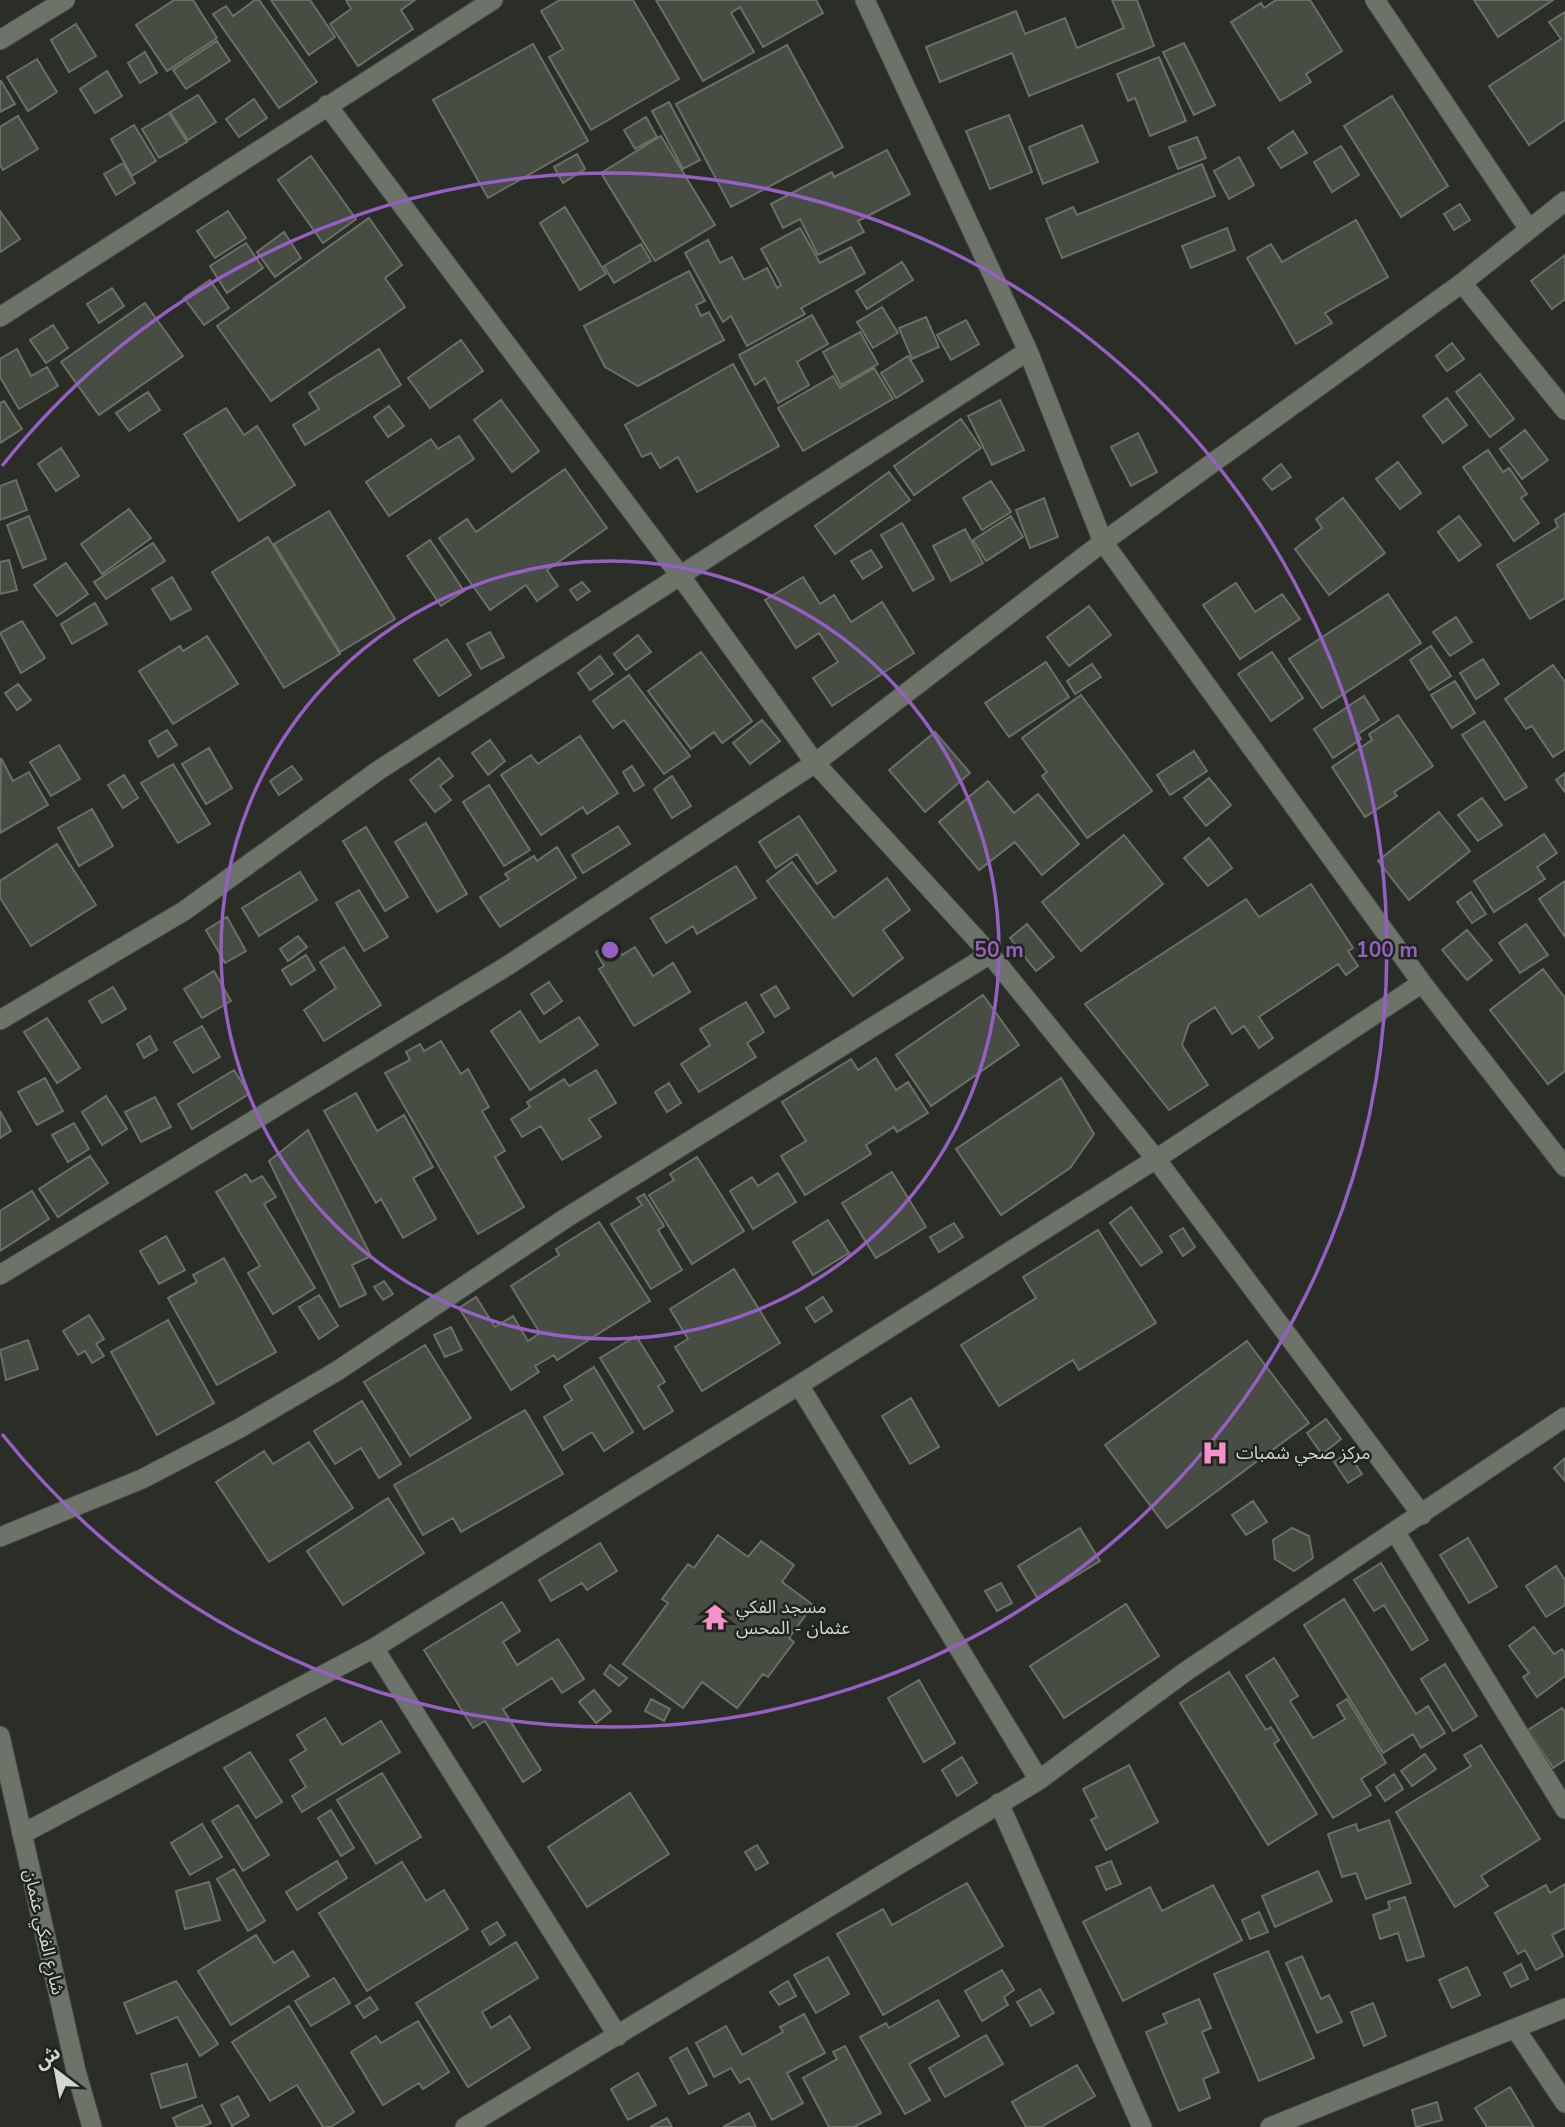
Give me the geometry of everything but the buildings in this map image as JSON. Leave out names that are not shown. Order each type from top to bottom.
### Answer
[{"type":"street","points":[[0,40],[65,0]]},
{"type":"street","points":[[0,317],[493,0]]},
{"type":"street","points":[[865,0],[1028,351],[1103,542],[1422,983],[1564,1164]]},
{"type":"street","points":[[1375,0],[1528,228]]},
{"type":"street","points":[[327,105],[679,574],[815,763],[990,954],[1156,1159],[1422,1515]]},
{"type":"street","points":[[0,1275],[507,965],[815,763],[1103,542],[1462,283],[1565,201]]},
{"type":"street","points":[[1462,283],[1565,410]]},
{"type":"street","points":[[0,1020],[184,911],[379,770],[1028,351]]},
{"type":"street","points":[[0,1537],[142,1479],[251,1422],[337,1371],[566,1217],[990,954]]},
{"type":"street","points":[[22,1834],[373,1648],[799,1385],[1156,1159],[1422,983]]},
{"type":"street","points":[[799,1385],[1039,1780]]},
{"type":"street","points":[[465,2127],[1039,1780],[1185,1672],[1396,1533],[1565,1417]]},
{"type":"street","points":[[1396,1533],[1565,1810]]},
{"type":"street","points":[[373,1648],[618,2036]]},
{"type":"street","name":"شارع الفكي عثمان","points":[[0,1736],[76,2071],[92,2127]]},
{"type":"street","points":[[999,1803],[1142,2127]]},
{"type":"street","points":[[1270,2127],[1565,2008]]},
{"type":"street","points":[[1515,2028],[1565,2102]]},
{"type":"place","name":"مركز صحي شمبات","points":[[1215,1453]]},
{"type":"place","name":"مسجد الفكي عثمان - المحس","points":[[715,1617]]}]
